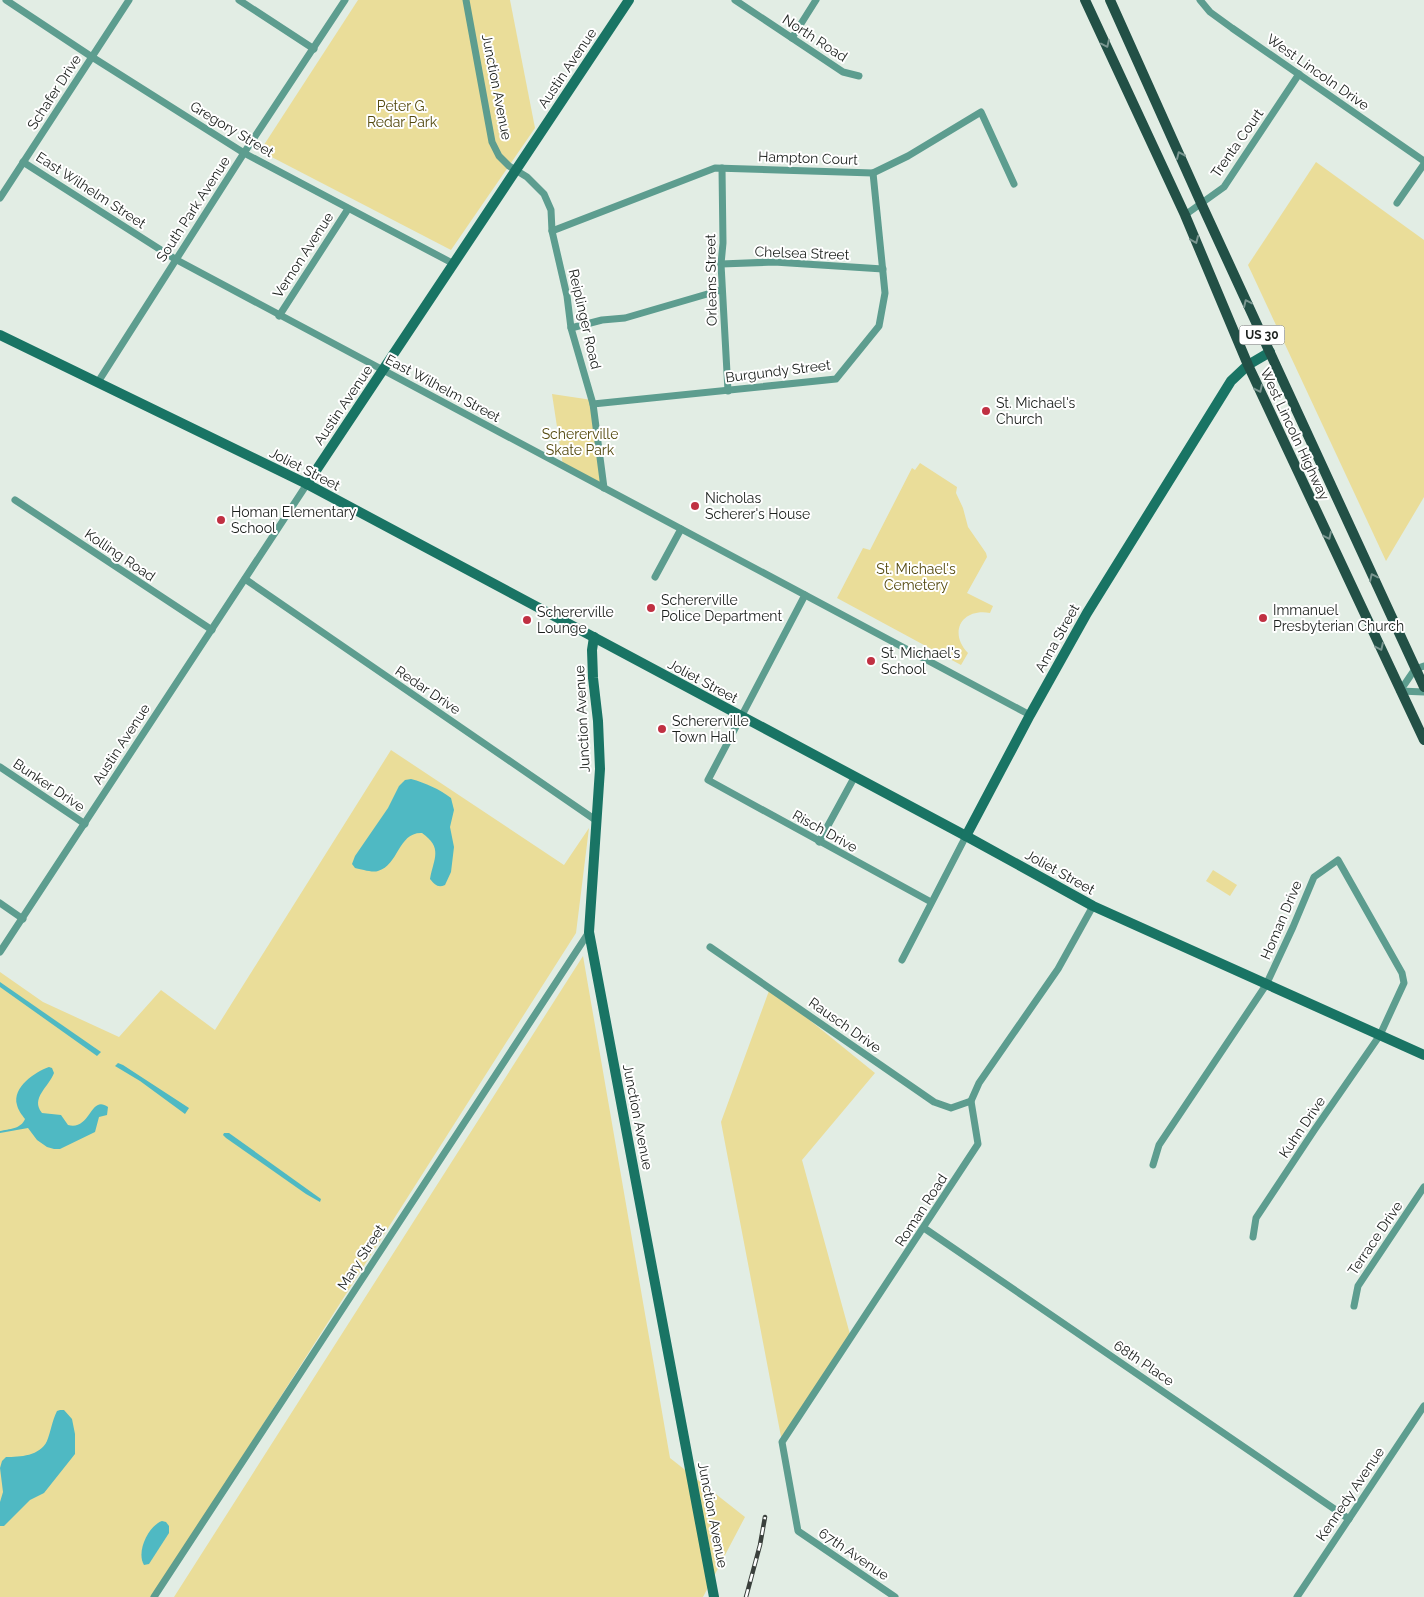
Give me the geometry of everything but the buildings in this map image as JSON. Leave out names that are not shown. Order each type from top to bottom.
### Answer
[{"type":"main road","name":"West Lincoln Highway","points":[[1085,0],[1184,215],[1248,365],[1424,740]]},
{"type":"main road","name":"West Lincoln Highway","points":[[1110,0],[1270,352],[1420,668],[1424,687]]},
{"type":"street","name":"Gregory Street","points":[[6,0],[244,153],[454,264]]},
{"type":"street","name":"Schafer Drive","points":[[0,198],[129,0]]},
{"type":"street","points":[[238,0],[314,49]]},
{"type":"street","name":"South Park Avenue","points":[[98,382],[175,259],[345,0]]},
{"type":"street","name":"Junction Avenue","points":[[466,0],[492,142],[498,156],[516,170]]},
{"type":"street","name":"Austin Avenue","points":[[0,952],[307,484],[629,0]]},
{"type":"street","name":"North Road","points":[[735,0],[843,72],[859,76]]},
{"type":"street","points":[[792,38],[816,0]]},
{"type":"street","name":"West Lincoln Drive","points":[[1200,0],[1210,12],[1424,162]]},
{"type":"street","name":"Trenta Court","points":[[1184,215],[1224,186],[1299,74]]},
{"type":"street","name":"Hampton Court","points":[[552,231],[715,168],[873,173],[908,156],[981,112],[1014,184]]},
{"type":"street","name":"East Wilhelm Street","points":[[24,162],[175,259],[1030,716]]},
{"type":"street","points":[[1397,204],[1424,162]]},
{"type":"street","name":"Orleans Street","points":[[722,168],[722,243],[720,264],[728,390]]},
{"type":"street","name":"Reiplinger Road","points":[[516,170],[527,177],[544,194],[551,210],[552,231],[567,296],[571,328],[593,404],[604,488]]},
{"type":"street","name":"Burgundy Street","points":[[593,404],[836,379],[879,326],[885,294],[873,173]]},
{"type":"street","name":"Vernon Avenue","points":[[279,316],[348,209]]},
{"type":"street","name":"Chelsea Street","points":[[720,264],[774,262],[882,269]]},
{"type":"street","points":[[571,328],[602,320],[625,318],[721,290]]},
{"type":"street","name":"Joliet Street","points":[[0,335],[307,484],[741,717],[855,776],[1093,906],[1424,1055]]},
{"type":"street","name":"Anna Street","points":[[902,960],[931,902],[1086,613],[1231,381],[1248,365],[1270,352]]},
{"type":"street","name":"Kolling Road","points":[[15,500],[212,630]]},
{"type":"street","points":[[655,577],[681,529]]},
{"type":"street","name":"Redar Drive","points":[[245,579],[597,821]]},
{"type":"street","points":[[741,717],[805,596]]},
{"type":"street","name":"Junction Avenue","points":[[594,637],[592,650],[593,678],[598,721],[600,769],[589,932],[714,1597]]},
{"type":"street","points":[[1400,691],[1420,668]]},
{"type":"street","points":[[1400,691],[1424,692]]},
{"type":"street","name":"Risch Drive","points":[[741,717],[708,780],[931,902]]},
{"type":"street","name":"Bunker Drive","points":[[0,767],[84,824]]},
{"type":"street","points":[[819,842],[855,776]]},
{"type":"street","name":"Homan Drive","points":[[1153,1165],[1158,1145],[1266,985],[1314,877],[1338,860],[1402,973],[1404,983],[1380,1035]]},
{"type":"street","points":[[0,903],[23,918]]},
{"type":"street","points":[[971,1101],[980,1083],[1058,969],[1093,906]]},
{"type":"street","name":"Mary Street","points":[[154,1597],[589,932]]},
{"type":"street","name":"Rausch Drive","points":[[710,947],[934,1102],[951,1108],[971,1101]]},
{"type":"street","name":"Kuhn Drive","points":[[1253,1237],[1256,1218],[1380,1035]]},
{"type":"street","name":"Roman Road","points":[[798,1531],[782,1442],[978,1144],[971,1101]]},
{"type":"street","name":"Terrace Drive","points":[[1354,1306],[1358,1286],[1424,1187]]},
{"type":"street","name":"68th Place","points":[[924,1228],[1349,1519]]},
{"type":"street","name":"Kennedy Avenue","points":[[1297,1597],[1424,1406]]},
{"type":"street","name":"67th Avenue","points":[[798,1531],[895,1597]]},
{"type":"green space","name":"Peter G. Redar Park","points":[[358,0],[510,0],[535,128],[451,250],[260,151]]},
{"type":"green space","points":[[1316,162],[1424,240],[1424,497],[1386,561],[1248,265]]},
{"type":"green space","name":"Schererville Skate Park","points":[[552,394],[592,400],[604,488],[563,466]]},
{"type":"green space","name":"St. Michael's Cemetery","points":[[920,463],[957,487],[956,493],[963,508],[968,527],[987,557],[967,593],[993,606],[990,613],[980,612],[972,614],[961,623],[959,637],[968,653],[961,665],[837,598],[863,548],[870,550],[912,468],[915,470]]},
{"type":"green space","points":[[391,750],[564,865],[589,828],[576,933],[153,1597],[0,1597],[0,972],[43,1002],[119,1037],[161,990],[215,1030]]},
{"type":"green space","points":[[1213,870],[1237,885],[1230,896],[1206,881]]},
{"type":"green space","points":[[583,956],[670,1458],[745,1517],[703,1597],[174,1597]]},
{"type":"green space","points":[[770,988],[875,1073],[802,1160],[851,1338],[782,1442],[721,1122]]},
{"type":"water","points":[[411,779],[422,782],[451,798],[454,810],[450,827],[454,847],[451,872],[443,886],[433,883],[430,879],[435,859],[435,849],[429,838],[422,833],[414,834],[408,838],[385,868],[378,871],[370,871],[355,868],[352,864],[355,856],[388,808],[399,786],[405,780]]},
{"type":"water","points":[[0,982],[101,1052],[97,1056],[0,987]]},
{"type":"water","points":[[118,1063],[189,1108],[185,1114],[140,1081],[115,1066]]},
{"type":"water","points":[[49,1067],[52,1068],[54,1073],[39,1097],[39,1108],[42,1113],[61,1115],[68,1125],[76,1125],[86,1119],[97,1105],[102,1104],[108,1107],[107,1115],[99,1117],[95,1132],[60,1149],[47,1147],[37,1140],[28,1128],[0,1133],[0,1131],[21,1125],[25,1119],[17,1105],[16,1098],[18,1092],[31,1076]]},
{"type":"water","points":[[224,1133],[229,1133],[321,1199],[320,1202],[226,1138],[223,1135]]},
{"type":"water","points":[[64,1410],[72,1419],[75,1434],[75,1454],[44,1493],[30,1500],[4,1526],[0,1526],[0,1502],[3,1492],[0,1468],[2,1461],[6,1457],[29,1455],[40,1450],[47,1441],[57,1411]]},
{"type":"water","points":[[162,1521],[166,1522],[169,1526],[169,1533],[149,1564],[144,1565],[141,1553],[142,1547],[152,1528]]},
{"type":"railway","points":[[746,1597],[760,1545],[765,1517]]},
{"type":"place","name":"St. Michael's Church","points":[[986,411]]},
{"type":"place","name":"Nicholas Scherer's House","points":[[695,506]]},
{"type":"place","name":"Homan Elementary School","points":[[221,520]]},
{"type":"place","name":"Schererville Police Department","points":[[651,608]]},
{"type":"place","name":"Immanuel Presbyterian Church","points":[[1263,618]]},
{"type":"place","name":"Schererville Lounge","points":[[527,620]]},
{"type":"place","name":"St. Michael's School","points":[[871,661]]},
{"type":"place","name":"Schererville Town Hall","points":[[662,729]]}]
